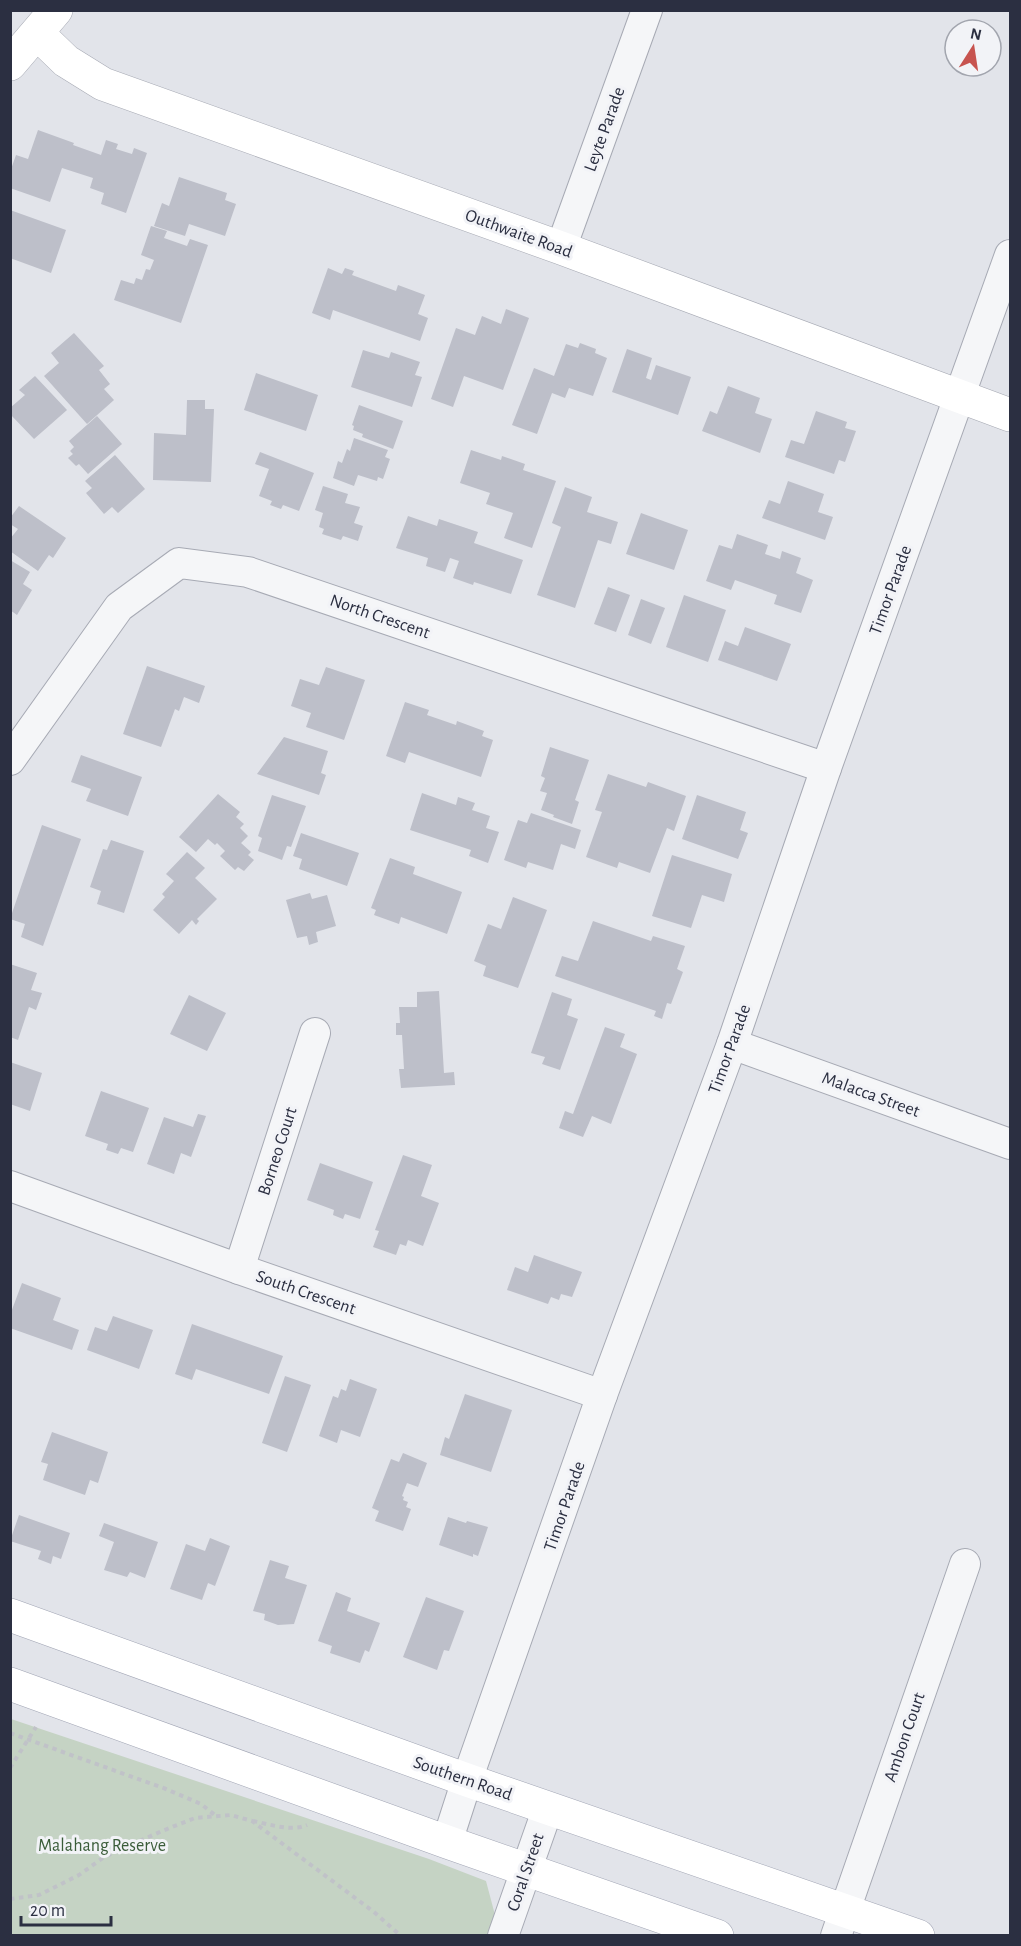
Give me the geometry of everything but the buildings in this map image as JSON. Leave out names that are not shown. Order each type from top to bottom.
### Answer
[{"type":"main road","name":"Outhwaite Road","points":[[47,22],[66,61],[103,84],[561,248],[1011,415]]},
{"type":"main road","points":[[10,64],[47,22]]},
{"type":"main road","name":"Southern Road","points":[[10,1615],[548,1808],[840,1923],[918,1935]]},
{"type":"main road","points":[[10,1684],[447,1842],[717,1935]]},
{"type":"street","name":"Leyte Parade","points":[[561,248],[647,10]]},
{"type":"street","name":"Timor Parade","points":[[447,1842],[602,1395],[732,1044],[826,768],[1011,255]]},
{"type":"street","name":"North Crescent","points":[[10,760],[119,607],[179,563],[248,572],[826,768]]},
{"type":"street","name":"Borneo Court","points":[[239,1269],[315,1033]]},
{"type":"street","name":"Malacca Street","points":[[732,1044],[1011,1144]]},
{"type":"street","name":"South Crescent","points":[[10,1186],[239,1269],[602,1395]]},
{"type":"street","name":"Ambon Court","points":[[840,1923],[965,1564]]},
{"type":"street","name":"Coral Street","points":[[503,1935],[548,1808]]},
{"type":"path","points":[[10,1768],[40,1722]]},
{"type":"path","points":[[10,1733],[166,1789],[201,1804],[216,1816]]},
{"type":"path","points":[[10,1899],[39,1895],[79,1875],[104,1857],[195,1818],[231,1815],[286,1828],[301,1828],[314,1820]]},
{"type":"path","points":[[252,1821],[374,1912],[400,1935]]},
{"type":"green space","name":"Malahang Reserve","points":[[11,1719],[429,1859],[486,1881],[495,1915],[487,1936],[11,1936]]}]
